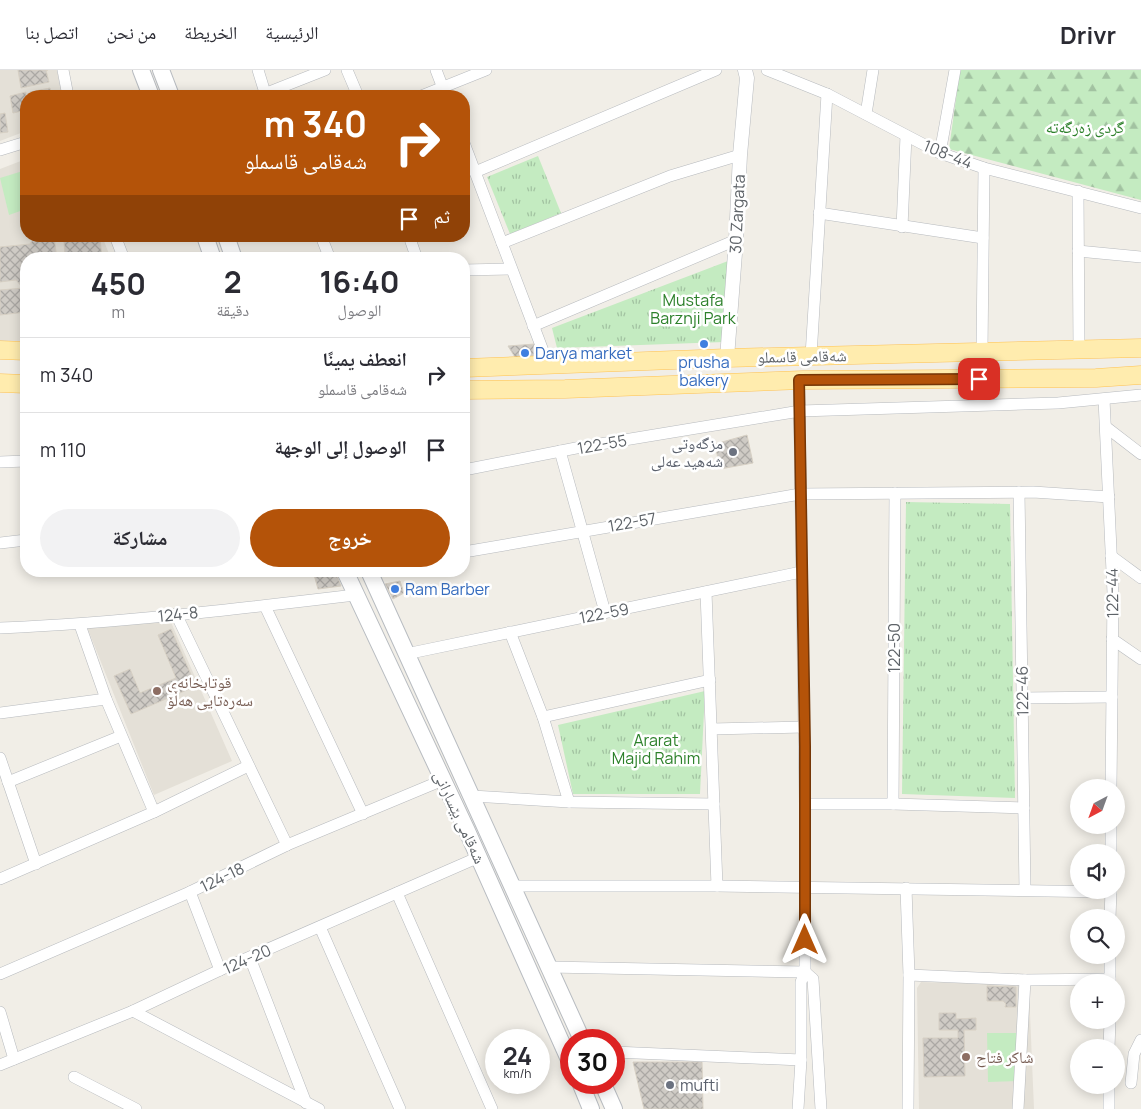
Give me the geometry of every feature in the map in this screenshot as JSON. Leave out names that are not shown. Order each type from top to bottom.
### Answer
[{"type":"main road","points":[[141,70],[149,90]]},
{"type":"main road","points":[[162,70],[169,90]]},
{"type":"main road","name":"شەقامی قاسملو","points":[[470,368],[727,358],[1141,348]]},
{"type":"main road","points":[[0,350],[20,351]]},
{"type":"main road","name":"شەقامی قاسملو","points":[[470,390],[565,389],[799,380],[1096,378],[1141,375]]},
{"type":"main road","points":[[0,384],[20,384]]},
{"type":"main road","name":"شەقامی بێسارانی","points":[[347,577],[479,857],[560,1039]]},
{"type":"main road","name":"شەقامی بێسارانی","points":[[372,577],[577,1029]]},
{"type":"main road","points":[[467,831],[484,824]]},
{"type":"main road","points":[[585,1094],[591,1109]]},
{"type":"main road","points":[[607,1094],[614,1109]]},
{"type":"street","points":[[63,70],[67,90]]},
{"type":"street","points":[[258,70],[262,90]]},
{"type":"street","points":[[277,90],[325,70]]},
{"type":"street","points":[[347,70],[355,90]]},
{"type":"street","points":[[436,70],[443,90]]},
{"type":"street","points":[[448,90],[486,70]]},
{"type":"street","points":[[475,172],[716,70]]},
{"type":"street","name":"30 Zargata","points":[[727,358],[747,78],[745,70]]},
{"type":"street","name":"108-44","points":[[767,70],[792,75],[940,153],[984,168],[1141,208]]},
{"type":"street","points":[[866,114],[874,70]]},
{"type":"street","points":[[940,153],[955,70]]},
{"type":"street","points":[[811,356],[826,94]]},
{"type":"street","points":[[902,226],[906,136]]},
{"type":"street","points":[[0,150],[20,144]]},
{"type":"street","points":[[502,244],[670,176],[740,155]]},
{"type":"street","points":[[470,159],[548,364]]},
{"type":"street","points":[[982,352],[984,168]]},
{"type":"street","points":[[1078,191],[1079,350]]},
{"type":"street","points":[[819,213],[983,238]]},
{"type":"street","points":[[533,326],[736,240]]},
{"type":"street","points":[[1078,251],[1141,257]]},
{"type":"street","points":[[470,270],[511,269]]},
{"type":"street","points":[[798,1109],[801,1060],[801,982],[805,972],[805,804],[799,380]]},
{"type":"street","name":"122-55","points":[[470,469],[560,451],[800,411],[1058,403],[1141,395]]},
{"type":"street","name":"122-44","points":[[1104,399],[1111,556],[1111,779]]},
{"type":"street","points":[[1106,428],[1141,454]]},
{"type":"street","points":[[560,451],[605,612]]},
{"type":"street","points":[[0,462],[20,461]]},
{"type":"street","name":"122-57","points":[[470,551],[582,530],[800,494],[1019,492],[1109,497]]},
{"type":"street","name":"122-46","points":[[1019,492],[1025,890]]},
{"type":"street","name":"122-50","points":[[893,804],[895,493]]},
{"type":"street","points":[[0,543],[20,541]]},
{"type":"street","points":[[1111,556],[1141,578]]},
{"type":"street","name":"122-59","points":[[406,654],[801,572]]},
{"type":"street","points":[[706,592],[718,886]]},
{"type":"street","name":"124-8","points":[[0,628],[80,624],[265,606],[355,595]]},
{"type":"street","points":[[265,606],[364,814]]},
{"type":"street","points":[[176,614],[287,845]]},
{"type":"street","points":[[80,624],[106,700],[154,812]]},
{"type":"street","points":[[510,632],[542,717],[569,802]]},
{"type":"street","points":[[1112,639],[1141,659]]},
{"type":"street","points":[[542,717],[710,680]]},
{"type":"street","points":[[1022,698],[1112,697]]},
{"type":"street","points":[[0,713],[106,700]]},
{"type":"street","points":[[712,729],[804,727]]},
{"type":"street","points":[[8,782],[121,736]]},
{"type":"street","points":[[0,758],[36,864]]},
{"type":"street","points":[[0,879],[154,812],[248,766]]},
{"type":"street","name":"124-18","points":[[0,974],[190,892],[287,845],[443,780]]},
{"type":"street","points":[[472,796],[569,802],[714,804]]},
{"type":"street","points":[[805,804],[893,804],[1024,808]]},
{"type":"street","name":"124-20","points":[[0,1065],[133,1011],[220,970],[479,857]]},
{"type":"street","points":[[513,886],[718,886],[1070,891]]},
{"type":"street","points":[[906,888],[909,975],[908,1109]]},
{"type":"street","points":[[190,892],[220,970]]},
{"type":"street","points":[[396,892],[492,1109]]},
{"type":"street","points":[[320,926],[400,1109]]},
{"type":"street","points":[[250,958],[306,1103]]},
{"type":"street","points":[[549,967],[805,972],[814,979],[821,1109]]},
{"type":"street","points":[[909,975],[1070,981]]},
{"type":"street","points":[[1018,1109],[1025,980]]},
{"type":"street","points":[[133,1011],[319,1109]]},
{"type":"street","points":[[0,1012],[14,1059]]},
{"type":"street","points":[[1131,1083],[1134,1054],[1141,1040]]},
{"type":"street","points":[[625,1052],[801,1060]]},
{"type":"street","points":[[74,1077],[136,1109]]},
{"type":"street","points":[[1109,1094],[1109,1109]]},
{"type":"shaded area","points":[[0,70],[57,70],[61,90],[20,90],[20,133],[0,141]]},
{"type":"shaded area","points":[[20,161],[20,242],[104,242],[108,252],[20,252],[20,341],[0,341],[0,169]]},
{"type":"shaded area","name":"قوتابخانەی سەرەتایی هەڵۆ","points":[[166,611],[232,761],[154,795],[85,622]]},
{"type":"shaded area","points":[[921,982],[1023,985],[1029,990],[1034,1109],[919,1109],[917,988]]},
{"type":"green space","name":"گردی زەرگەتە","points":[[960,70],[1141,70],[1141,200],[949,149]]},
{"type":"green space","points":[[538,156],[561,213],[510,234],[487,177]]},
{"type":"green space","points":[[20,172],[20,211],[9,215],[0,178]]},
{"type":"green space","name":"Mustafa Barznji Park","points":[[728,261],[724,342],[557,348],[552,328]]},
{"type":"green space","points":[[906,502],[1010,504],[1015,798],[902,794]]},
{"type":"green space","name":"Ararat Majid Rahim","points":[[705,691],[700,794],[573,794],[558,725]]},
{"type":"green space","points":[[987,1033],[1019,1033],[1019,1081],[988,1082]]},
{"type":"building","points":[[18,70],[46,70],[49,82],[21,88]]},
{"type":"building","points":[[20,94],[20,111],[13,113],[10,96]]},
{"type":"building","points":[[5,113],[8,132],[0,133],[0,114]]},
{"type":"building","points":[[31,242],[55,242],[56,252],[20,252],[20,285],[16,280],[0,282],[0,247],[30,244]]},
{"type":"building","points":[[64,242],[100,242],[101,252],[65,252]]},
{"type":"building","points":[[20,288],[20,313],[0,315],[0,290]]},
{"type":"building","name":"Darya market","points":[[535,344],[541,359],[518,362],[508,346]]},
{"type":"building","points":[[747,435],[753,463],[720,469],[715,444]]},
{"type":"building","points":[[315,577],[337,577],[341,586],[318,589]]},
{"type":"building","name":"Ram Barber","points":[[400,581],[404,593],[393,599],[385,584]]},
{"type":"building","points":[[171,629],[196,686],[131,714],[114,676],[130,669],[140,693],[176,678],[158,635]]},
{"type":"building","points":[[987,986],[1016,987],[1016,1007],[1005,1007],[1006,1004],[1003,1001],[987,1001]]},
{"type":"building","points":[[939,1013],[956,1013],[956,1019],[976,1018],[976,1030],[964,1030],[965,1076],[924,1077],[923,1038],[958,1038],[958,1030],[939,1030]]},
{"type":"building","name":"mufti","points":[[633,1062],[702,1062],[703,1109],[644,1109]]},
{"type":"place","name":"prusha bakery","points":[[704,344]]},
{"type":"place","name":"Darya market","points":[[525,353]]},
{"type":"place","name":"مزگەوتی شەهید عەلی","points":[[733,452]]},
{"type":"place","name":"Ram Barber","points":[[395,589]]},
{"type":"place","name":"قوتابخانەی سەرەتایی هەڵۆ","points":[[157,691]]},
{"type":"place","name":"شاكر فتاح","points":[[966,1057]]},
{"type":"place","name":"mufti","points":[[670,1085]]},
{"type":"route","points":[[805,940],[805,746],[799,380],[979,379]]}]
